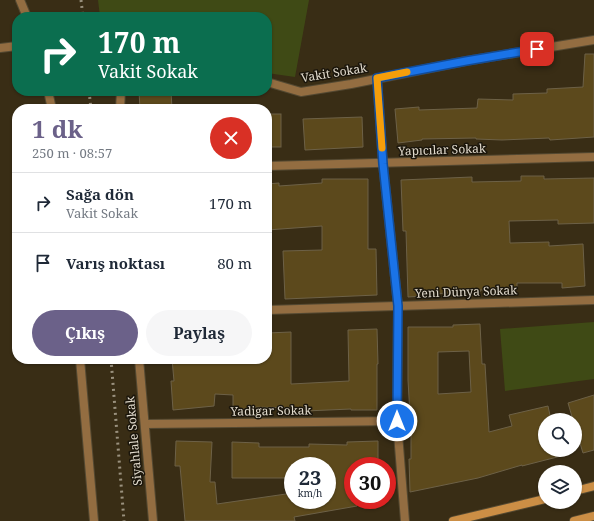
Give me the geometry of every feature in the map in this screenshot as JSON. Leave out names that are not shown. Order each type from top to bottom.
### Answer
[{"type":"main road","points":[[582,489],[594,486]]},
{"type":"main road","points":[[453,521],[538,501]]},
{"type":"main road","points":[[574,521],[594,516]]},
{"type":"street","points":[[20,0],[25,12]]},
{"type":"street","name":"Vakit Sokak","points":[[272,83],[301,92],[466,61],[594,40]]},
{"type":"street","points":[[0,48],[12,47]]},
{"type":"street","points":[[377,78],[383,164],[398,306],[397,421],[405,521]]},
{"type":"street","name":"Yapıcılar Sokak","points":[[272,166],[594,157]]},
{"type":"street","name":"Yeni Dünya Sokak","points":[[272,310],[594,300]]},
{"type":"street","points":[[80,364],[94,521]]},
{"type":"street","name":"Siyahlale Sokak","points":[[139,364],[153,521]]},
{"type":"street","name":"Yadigar Sokak","points":[[144,424],[397,421]]},
{"type":"green space","points":[[98,0],[309,0],[295,77],[272,74],[272,12],[99,12]]},
{"type":"green space","points":[[594,322],[594,379],[505,391],[500,329]]},
{"type":"building","points":[[585,54],[594,54],[594,137],[550,140],[549,138],[502,140],[476,138],[422,139],[398,143],[395,109],[419,107],[419,110],[477,108],[478,99],[513,100],[513,94],[547,93],[547,89],[583,87]]},
{"type":"building","points":[[139,96],[171,96],[172,104],[140,104]]},
{"type":"building","points":[[272,114],[281,114],[281,147],[272,147]]},
{"type":"building","points":[[362,117],[363,147],[305,150],[303,119]]},
{"type":"building","points":[[521,176],[544,176],[544,179],[594,178],[594,223],[558,224],[558,220],[509,221],[510,243],[549,242],[549,246],[583,244],[585,286],[562,288],[562,283],[517,283],[517,289],[423,294],[423,296],[408,297],[406,231],[403,231],[401,180],[472,177],[472,182],[521,181]]},
{"type":"building","points":[[322,179],[368,179],[368,249],[376,249],[377,295],[285,299],[283,251],[322,250],[322,226],[272,230],[272,184],[279,183],[279,186],[322,183]]},
{"type":"building","points":[[480,324],[482,364],[485,364],[489,432],[512,426],[509,415],[548,406],[550,413],[538,413],[538,457],[557,457],[522,465],[478,478],[410,492],[409,459],[411,459],[411,415],[408,380],[408,327],[453,327],[453,325]],"holes":[[[469,351],[471,392],[438,394],[438,352]]]},
{"type":"building","points":[[377,329],[377,410],[351,409],[305,411],[304,408],[248,407],[247,409],[233,409],[233,395],[215,394],[214,406],[173,410],[171,381],[174,381],[172,364],[272,364],[272,333],[291,332],[291,384],[349,381],[348,330]]},
{"type":"building","points":[[594,395],[594,450],[583,453],[582,413],[571,413],[568,403]]},
{"type":"building","points":[[176,441],[212,442],[210,482],[215,482],[217,504],[284,494],[284,509],[336,509],[336,457],[284,457],[284,478],[232,478],[232,442],[259,443],[259,447],[309,447],[309,444],[347,445],[347,442],[378,441],[378,457],[344,457],[344,508],[294,517],[295,521],[185,521],[180,466],[175,466]]},
{"type":"railway","points":[[81,0],[82,12]]},
{"type":"railway","points":[[90,96],[90,104]]},
{"type":"railway","points":[[111,364],[124,521]]},
{"type":"slow traffic","points":[[382,148],[377,78],[407,72]]},
{"type":"route","points":[[397,421],[398,306],[383,164],[377,78],[537,49]]}]
